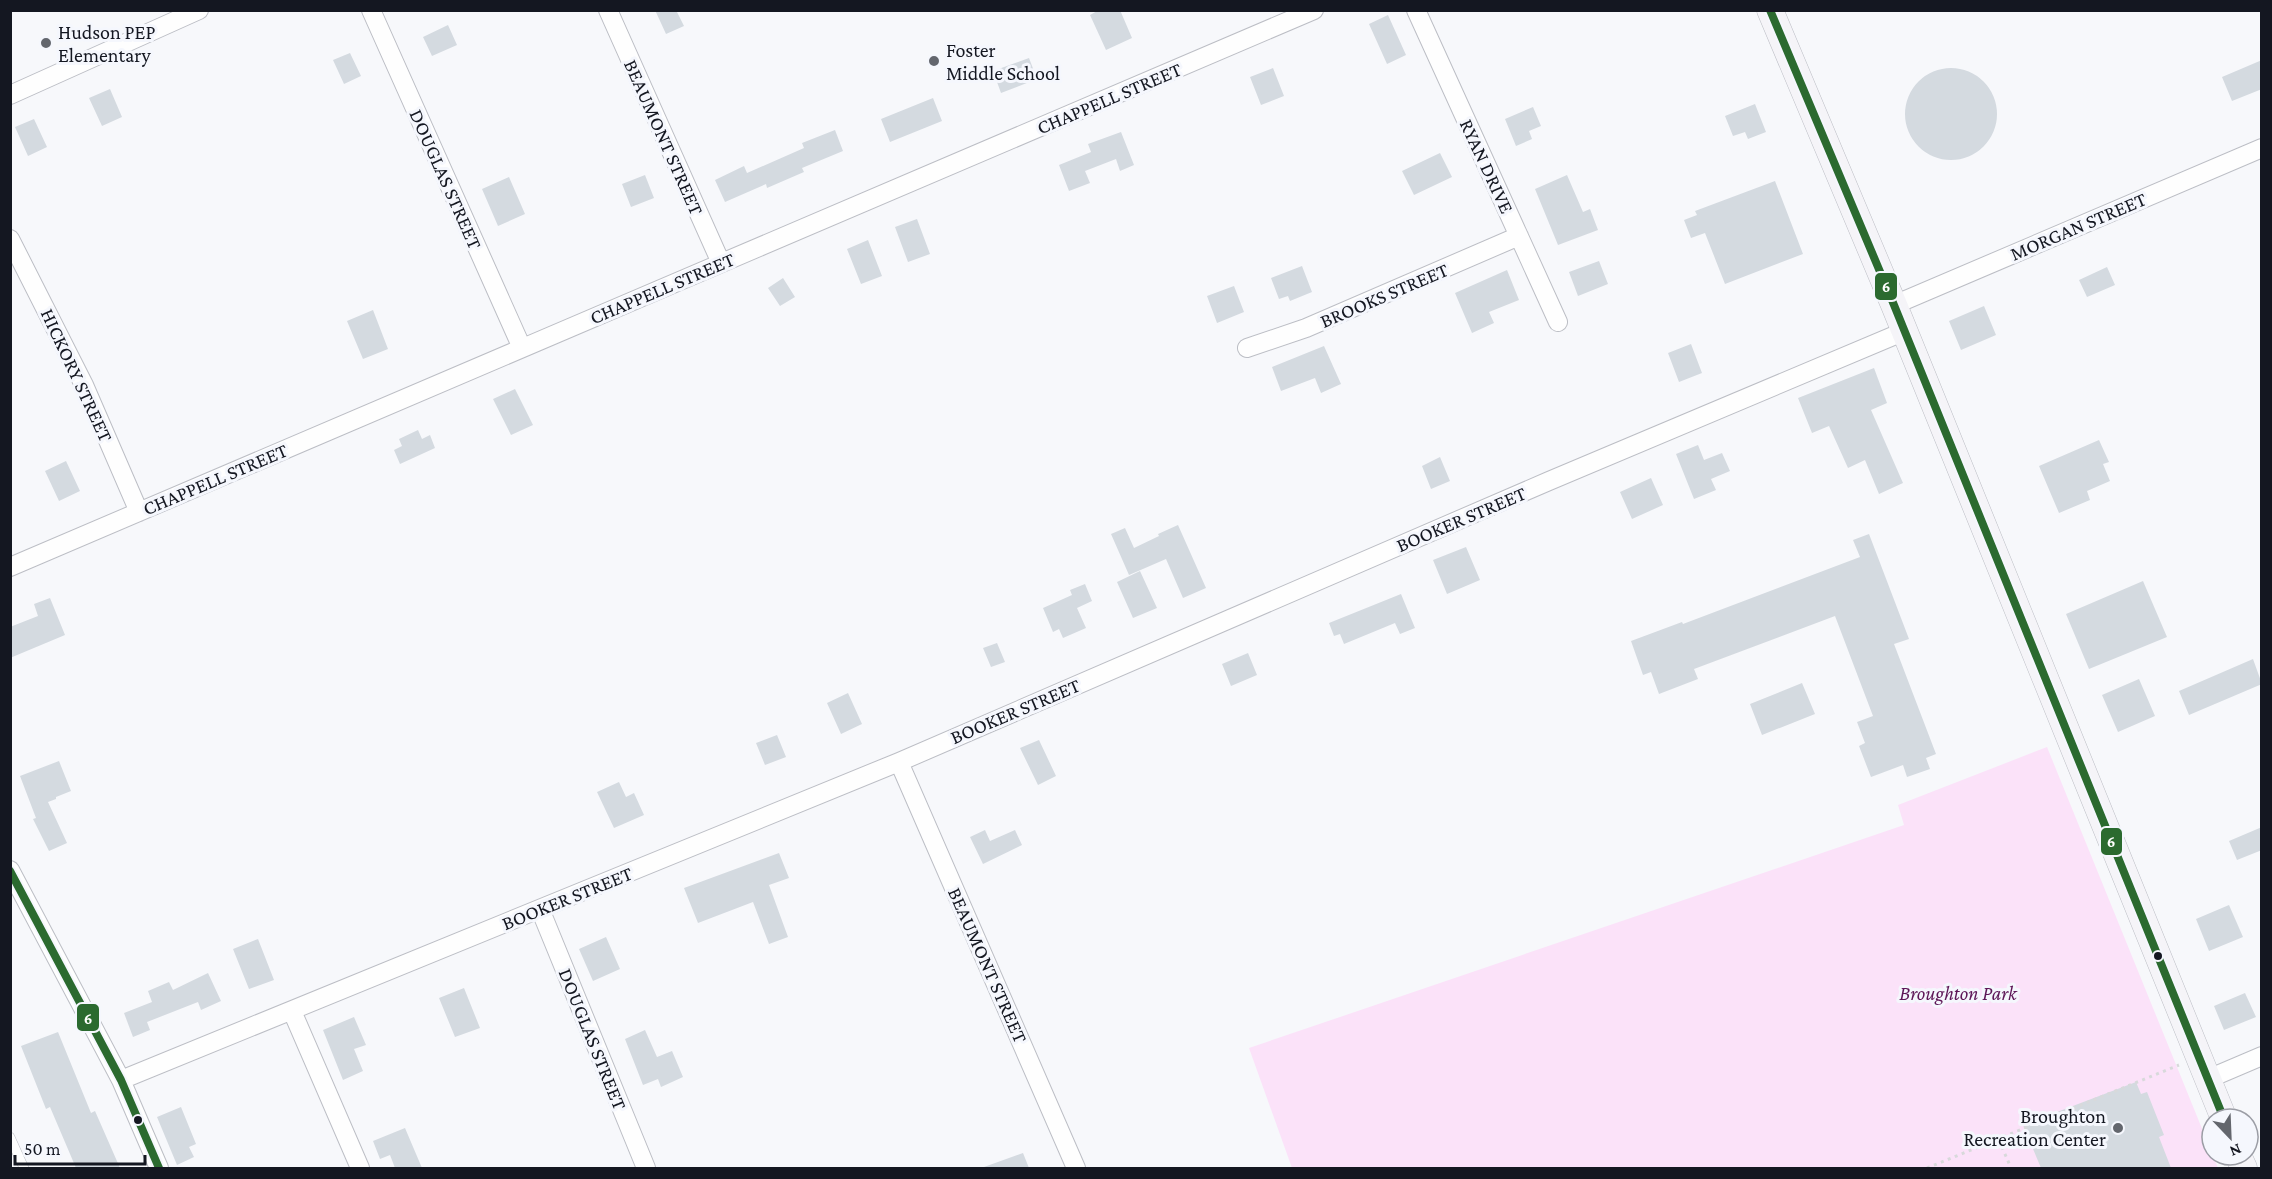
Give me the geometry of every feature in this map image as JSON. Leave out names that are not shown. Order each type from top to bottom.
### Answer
[{"type":"street","points":[[10,95],[199,10]]},
{"type":"street","name":"DOUGLAS STREET","points":[[371,10],[522,348]]},
{"type":"street","name":"BEAUMONT STREET","points":[[608,10],[721,263]]},
{"type":"street","name":"CHAPPELL STREET","points":[[10,567],[1314,10]]},
{"type":"street","name":"RYAN DRIVE","points":[[1416,10],[1558,322]]},
{"type":"street","points":[[1770,10],[1905,331],[2219,1107]]},
{"type":"street","name":"MORGAN STREET","points":[[1894,305],[2262,148]]},
{"type":"street","name":"BROOKS STREET","points":[[1248,348],[1306,328],[1519,236]]},
{"type":"street","name":"HICKORY STREET","points":[[10,239],[84,385],[139,512]]},
{"type":"street","name":"BOOKER STREET","points":[[121,1080],[899,762],[1549,481],[1905,331]]},
{"type":"street","name":"BEAUMONT STREET","points":[[899,762],[1076,1168]]},
{"type":"street","points":[[10,870],[121,1080],[159,1168]]},
{"type":"street","name":"DOUGLAS STREET","points":[[540,909],[646,1168]]},
{"type":"street","points":[[292,1011],[360,1168]]},
{"type":"street","points":[[2208,1079],[2262,1056]]},
{"type":"lane","points":[[10,1137],[24,1168]]},
{"type":"path","points":[[1927,1168],[2179,1065]]},
{"type":"path","points":[[1999,1140],[2011,1168]]},
{"type":"green space","name":"Broughton Park","points":[[2047,747],[2200,1124],[2200,1167],[2218,1168],[1292,1168],[1249,1048],[1904,825],[1898,805]]},
{"type":"building","points":[[655,10],[676,10],[684,26],[666,34]]},
{"type":"building","points":[[1099,10],[1120,10],[1132,38],[1106,50],[1090,15]]},
{"type":"building","points":[[1388,15],[1406,55],[1387,64],[1369,24]]},
{"type":"building","points":[[448,25],[457,45],[432,56],[423,37]]},
{"type":"building","points":[[350,53],[361,76],[344,84],[333,60]]},
{"type":"building","points":[[1029,58],[1037,79],[1001,93],[993,71]]},
{"type":"building","points":[[2262,60],[2262,89],[2232,101],[2222,77]]},
{"type":"building","points":[[1273,68],[1284,96],[1261,105],[1250,77]]},
{"type":"building","points":[[1951,68],[1969,71],[1984,81],[1994,96],[1997,114],[1994,132],[1984,147],[1969,157],[1951,160],[1933,157],[1918,147],[1908,132],[1905,114],[1908,96],[1918,81],[1933,71]]},
{"type":"building","points":[[110,89],[122,117],[102,126],[89,98]]},
{"type":"building","points":[[933,98],[942,121],[890,142],[881,119]]},
{"type":"building","points":[[1755,104],[1766,132],[1748,139],[1745,132],[1733,136],[1725,116]]},
{"type":"building","points":[[1533,107],[1541,126],[1529,131],[1532,139],[1516,146],[1505,119]]},
{"type":"building","points":[[34,119],[47,147],[28,156],[15,127]]},
{"type":"building","points":[[835,130],[843,151],[802,168],[804,172],[767,188],[766,184],[725,202],[715,180],[744,166],[747,173],[804,148],[802,143]]},
{"type":"building","points":[[1121,132],[1134,165],[1120,171],[1116,159],[1085,171],[1090,183],[1069,191],[1059,165],[1091,152],[1088,144]]},
{"type":"building","points":[[1440,153],[1452,177],[1414,195],[1402,171]]},
{"type":"building","points":[[645,175],[654,198],[631,207],[622,184]]},
{"type":"building","points":[[1567,175],[1583,212],[1590,209],[1598,230],[1558,245],[1535,189]]},
{"type":"building","points":[[509,177],[525,214],[498,226],[482,189]]},
{"type":"building","points":[[1775,181],[1803,254],[1725,284],[1705,233],[1691,238],[1684,220],[1697,215],[1695,211]]},
{"type":"building","points":[[917,219],[930,254],[908,262],[895,227]]},
{"type":"building","points":[[868,240],[882,276],[861,284],[847,249]]},
{"type":"building","points":[[1599,261],[1608,284],[1578,296],[1569,272]]},
{"type":"building","points":[[1302,266],[1312,292],[1290,301],[1288,296],[1279,299],[1271,278]]},
{"type":"building","points":[[2107,267],[2115,285],[2087,297],[2079,280]]},
{"type":"building","points":[[1507,270],[1519,300],[1489,312],[1494,323],[1472,333],[1455,293]]},
{"type":"building","points":[[783,278],[795,297],[780,306],[768,288]]},
{"type":"building","points":[[1234,286],[1244,312],[1217,323],[1207,296]]},
{"type":"building","points":[[1984,306],[1996,335],[1961,350],[1949,321]]},
{"type":"building","points":[[373,310],[388,349],[363,359],[347,321]]},
{"type":"building","points":[[1691,344],[1702,373],[1679,382],[1668,353]]},
{"type":"building","points":[[1324,346],[1341,384],[1321,393],[1315,378],[1281,391],[1272,367]]},
{"type":"building","points":[[1874,368],[1887,403],[1871,410],[1903,483],[1879,494],[1865,460],[1848,468],[1829,426],[1812,433],[1798,398]]},
{"type":"building","points":[[515,389],[533,425],[511,435],[493,399]]},
{"type":"building","points":[[418,430],[422,439],[430,435],[435,448],[400,464],[394,450],[402,446],[399,439]]},
{"type":"building","points":[[2099,440],[2109,462],[2103,464],[2110,481],[2087,491],[2090,500],[2059,513],[2039,466]]},
{"type":"building","points":[[1698,445],[1704,460],[1722,453],[1730,471],[1711,479],[1716,490],[1694,499],[1676,454]]},
{"type":"building","points":[[1440,457],[1450,481],[1431,489],[1422,466]]},
{"type":"building","points":[[66,461],[80,491],[59,501],[45,471]]},
{"type":"building","points":[[1651,478],[1663,505],[1632,519],[1620,492]]},
{"type":"building","points":[[1178,525],[1206,588],[1183,598],[1166,559],[1129,575],[1111,534],[1125,528],[1134,548]]},
{"type":"building","points":[[1869,534],[1909,639],[1894,644],[1936,754],[1926,758],[1930,769],[1907,777],[1903,765],[1871,777],[1859,746],[1865,743],[1857,722],[1873,716],[1835,616],[1694,669],[1698,679],[1659,694],[1651,672],[1643,675],[1631,641],[1682,622],[1683,624],[1860,557],[1853,540]]},
{"type":"building","points":[[1466,547],[1480,580],[1447,594],[1433,560]]},
{"type":"building","points":[[1140,571],[1157,608],[1133,618],[1117,582]]},
{"type":"building","points":[[2143,581],[2167,637],[2089,669],[2066,614]]},
{"type":"building","points":[[1085,584],[1092,601],[1077,608],[1086,628],[1063,638],[1059,629],[1053,632],[1043,608],[1072,595],[1070,590]]},
{"type":"building","points":[[1401,594],[1415,628],[1400,634],[1395,623],[1344,644],[1340,634],[1334,636],[1329,623]]},
{"type":"building","points":[[50,598],[65,635],[10,658],[10,627],[38,616],[34,604]]},
{"type":"building","points":[[997,643],[1005,662],[991,667],[983,648]]},
{"type":"building","points":[[1248,653],[1257,675],[1231,686],[1222,664]]},
{"type":"building","points":[[2253,659],[2262,684],[2189,715],[2179,691]]},
{"type":"building","points":[[2139,679],[2155,716],[2118,732],[2102,695]]},
{"type":"building","points":[[1802,683],[1815,714],[1762,735],[1750,704]]},
{"type":"building","points":[[848,693],[862,724],[841,734],[827,703]]},
{"type":"building","points":[[777,735],[786,757],[765,765],[756,743]]},
{"type":"building","points":[[1039,740],[1056,776],[1038,785],[1020,748]]},
{"type":"building","points":[[59,761],[71,791],[48,802],[67,843],[49,851],[33,819],[36,818],[20,776]]},
{"type":"building","points":[[619,782],[626,797],[634,793],[644,815],[614,828],[597,792]]},
{"type":"building","points":[[2262,827],[2262,850],[2237,860],[2229,841]]},
{"type":"building","points":[[985,830],[990,841],[1015,830],[1022,845],[983,864],[970,837]]},
{"type":"building","points":[[779,853],[789,878],[769,885],[788,937],[769,944],[753,902],[698,923],[684,888]]},
{"type":"building","points":[[2229,905],[2243,937],[2209,951],[2196,919]]},
{"type":"building","points":[[606,937],[620,969],[593,981],[579,949]]},
{"type":"building","points":[[258,939],[274,980],[249,989],[233,949]]},
{"type":"building","points":[[208,973],[221,1001],[201,1010],[198,1002],[147,1022],[150,1030],[133,1037],[124,1013],[152,1002],[148,991],[169,982],[173,990]]},
{"type":"building","points":[[464,988],[480,1028],[455,1037],[439,998]]},
{"type":"building","points":[[2245,993],[2256,1017],[2224,1030],[2214,1006]]},
{"type":"building","points":[[354,1017],[366,1045],[354,1049],[363,1071],[343,1080],[323,1030]]},
{"type":"building","points":[[645,1030],[657,1057],[672,1051],[683,1077],[661,1087],[658,1079],[643,1085],[625,1039]]},
{"type":"building","points":[[58,1032],[91,1113],[95,1111],[120,1168],[76,1168],[50,1107],[46,1109],[21,1046]]},
{"type":"building","name":"Broughton Recreation Center","points":[[2136,1082],[2141,1094],[2147,1092],[2164,1135],[2159,1137],[2171,1168],[2041,1168],[2023,1125]]},
{"type":"building","points":[[181,1107],[196,1144],[189,1147],[194,1157],[177,1165],[157,1117]]},
{"type":"building","points":[[405,1128],[422,1168],[395,1168],[390,1155],[380,1159],[373,1141]]},
{"type":"building","points":[[1023,1153],[1029,1168],[984,1168],[984,1167]]},
{"type":"transit line","name":"6","points":[[1770,10],[1894,305],[2219,1107]]},
{"type":"transit line","name":"6","points":[[10,871],[121,1080],[159,1168]]},
{"type":"place","name":"Hudson PEP Elementary","points":[[46,43]]},
{"type":"place","name":"Foster Middle School","points":[[934,61]]},
{"type":"place","name":"Broughton Recreation Center","points":[[2118,1128]]}]
